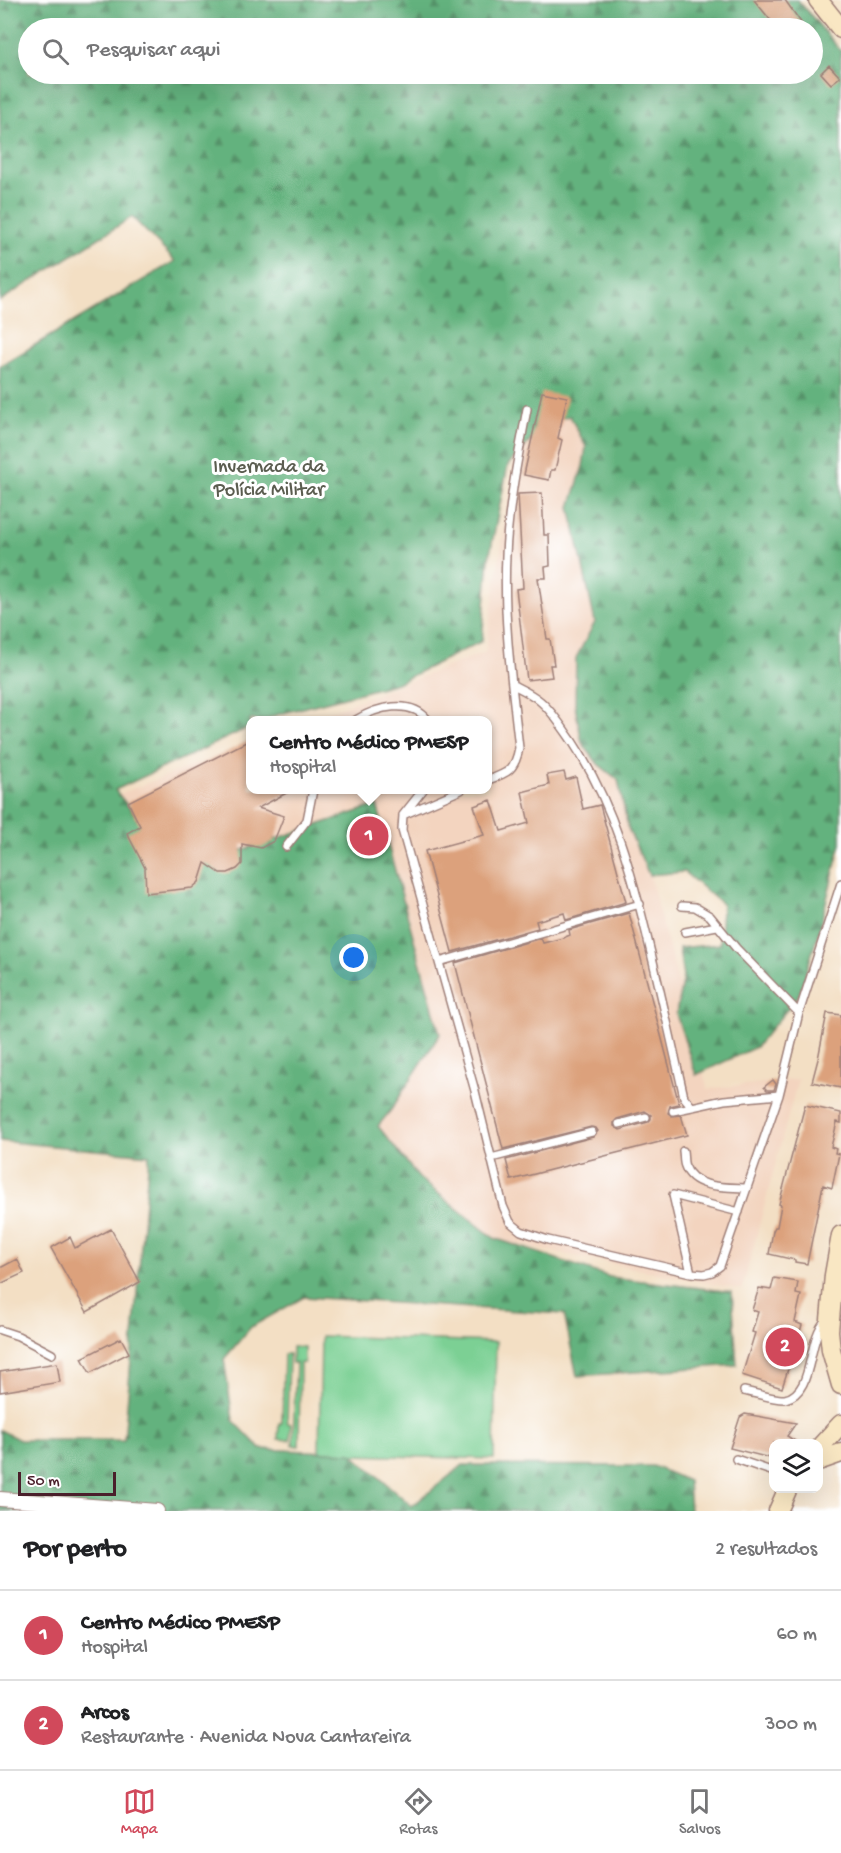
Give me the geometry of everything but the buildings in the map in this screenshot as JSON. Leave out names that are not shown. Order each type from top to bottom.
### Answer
[{"type":"main road","points":[[818,0],[841,29]]},
{"type":"main road","points":[[841,1235],[831,1309],[831,1350],[841,1385]]},
{"type":"main road","points":[[831,1309],[841,1334]]},
{"type":"main road","points":[[829,1457],[841,1424]]},
{"type":"main road","points":[[778,1511],[786,1493]]},
{"type":"street","points":[[0,1499],[157,1511]]},
{"type":"lane","points":[[492,778],[512,768],[517,760],[519,748],[507,634],[506,555],[527,409]]},
{"type":"lane","points":[[513,685],[543,703],[580,753],[595,780],[627,855],[684,1097],[692,1107]]},
{"type":"lane","points":[[363,716],[386,708],[406,707],[424,716]]},
{"type":"lane","points":[[286,847],[307,820],[312,794]]},
{"type":"lane","points":[[419,794],[403,816],[402,830],[503,1206],[510,1222],[521,1231],[548,1240],[690,1273],[704,1274],[720,1266],[778,1095],[799,1013],[841,883]]},
{"type":"lane","points":[[403,816],[450,794]]},
{"type":"lane","points":[[439,962],[640,904]]},
{"type":"lane","points":[[682,906],[696,907],[710,916],[799,1013]]},
{"type":"lane","points":[[685,932],[717,926]]},
{"type":"lane","points":[[673,1111],[724,1100],[778,1095]]},
{"type":"lane","points":[[619,1124],[646,1117]]},
{"type":"lane","points":[[491,1158],[592,1132]]},
{"type":"lane","points":[[683,1151],[684,1166],[693,1179],[716,1186],[747,1188]]},
{"type":"lane","points":[[690,1273],[673,1195],[739,1212]]},
{"type":"lane","points":[[744,1391],[784,1399],[795,1394],[805,1383],[818,1328],[831,1309]]},
{"type":"lane","points":[[0,1330],[18,1336],[52,1354]]},
{"type":"lane","points":[[736,1459],[769,1470]]},
{"type":"shaded area","points":[[528,375],[651,393],[617,739],[660,915],[708,1089],[798,1079],[742,1290],[475,1236],[341,1098],[156,925],[79,810],[246,745],[246,794],[492,794],[492,716],[318,716],[485,652]]},
{"type":"green space","name":"Invernada da Polícia Militar","points":[[0,0],[798,0],[813,18],[18,18],[18,84],[823,84],[823,30],[841,51],[841,843],[818,934],[799,995],[756,1047],[696,1075],[676,1014],[683,977],[679,948],[720,944],[722,904],[684,872],[649,875],[628,828],[618,780],[598,764],[582,743],[575,706],[576,658],[595,622],[570,507],[583,466],[586,447],[570,416],[549,421],[508,465],[489,558],[482,641],[397,683],[274,716],[246,716],[246,729],[115,790],[180,871],[377,805],[440,1034],[391,1110],[378,1126],[419,1178],[494,1238],[610,1277],[732,1292],[737,1365],[577,1376],[564,1314],[304,1297],[251,1327],[224,1359],[233,1420],[261,1449],[351,1453],[412,1506],[463,1465],[653,1466],[688,1481],[690,1511],[0,1511],[0,1430],[20,1440],[124,1440],[149,1155],[0,1141],[0,366],[175,261],[132,217],[0,301]]},
{"type":"green space","points":[[321,1336],[496,1342],[494,1459],[319,1454]]},
{"type":"green space","points":[[292,1347],[304,1347],[304,1363],[300,1363],[299,1446],[293,1445],[296,1363],[292,1363]]},
{"type":"green space","points":[[284,1354],[289,1354],[287,1423],[291,1424],[290,1440],[278,1439],[279,1423],[282,1423]]},
{"type":"place","name":"Centro Médico PMESP","points":[[369,836]]},
{"type":"place","name":"Arcos","points":[[785,1347]]}]
